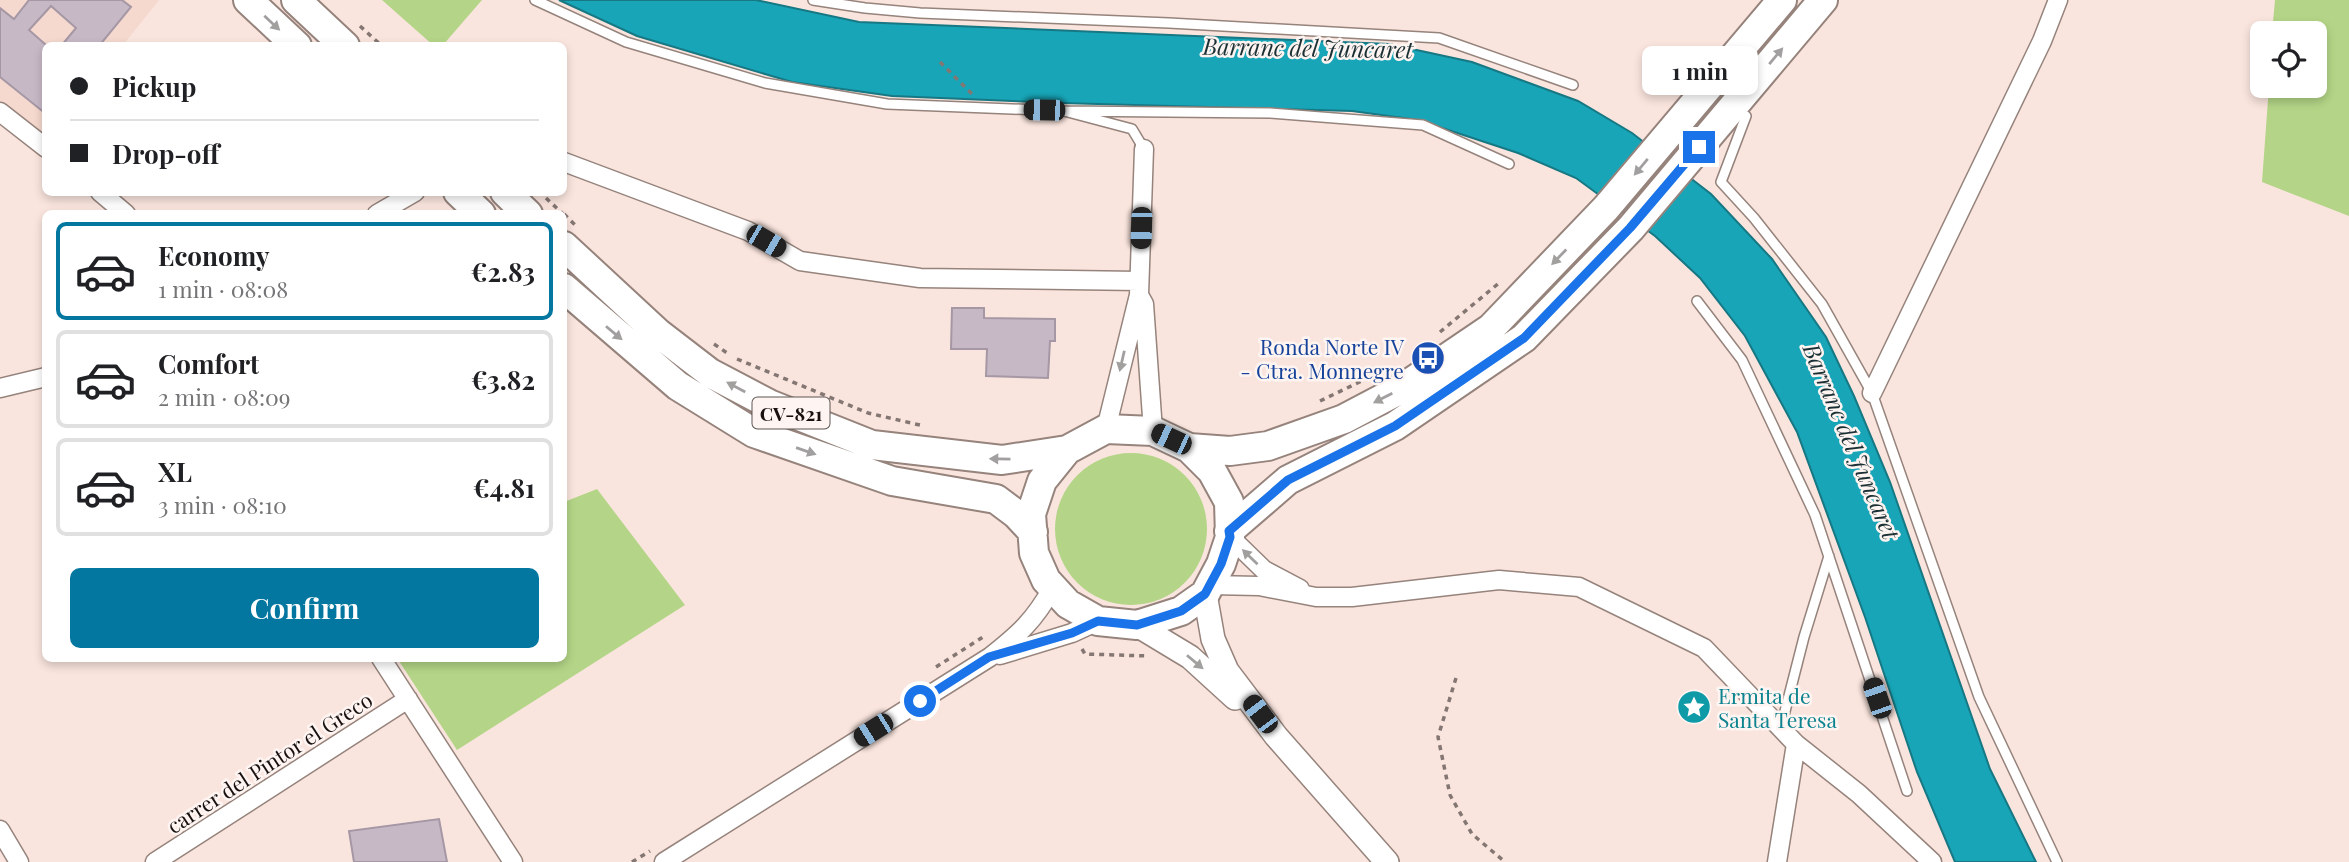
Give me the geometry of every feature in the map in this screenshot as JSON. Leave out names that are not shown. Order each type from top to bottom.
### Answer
[{"type":"main road","points":[[248,0],[293,42]]},
{"type":"main road","points":[[296,0],[341,42]]},
{"type":"main road","points":[[1106,429],[1153,431],[1189,448],[1230,452],[1268,446],[1344,418],[1401,389],[1491,328],[1606,208],[1782,0]]},
{"type":"main road","points":[[1229,534],[1288,480],[1395,426],[1524,338],[1630,228],[1823,0]]},
{"type":"main road","points":[[462,196],[477,210]]},
{"type":"main road","points":[[509,196],[524,210]]},
{"type":"main road","name":"CV-821","points":[[573,239],[658,333],[710,373],[769,404],[825,428],[872,444],[1002,460],[1067,450],[1106,429]]},
{"type":"main road","name":"CV-821","points":[[567,291],[678,386],[754,433],[892,481],[996,499],[1016,514],[1033,532]]},
{"type":"main road","points":[[1189,448],[1212,471],[1229,502],[1229,534],[1221,564],[1207,590]]},
{"type":"main road","name":"CV-821","points":[[1067,450],[1042,481],[1031,514],[1034,553],[1046,580],[1068,604],[1098,621],[1137,625],[1181,611],[1207,590]]},
{"type":"street","points":[[1872,393],[2042,41],[2058,0]]},
{"type":"street","points":[[0,111],[42,145]]},
{"type":"street","points":[[1106,429],[1139,288],[1144,149]]},
{"type":"street","points":[[567,163],[748,231],[800,261],[920,278],[1139,288]]},
{"type":"street","points":[[105,196],[121,210]]},
{"type":"street","points":[[384,210],[408,196]]},
{"type":"street","points":[[1139,288],[1144,304],[1153,431]]},
{"type":"street","points":[[0,388],[42,378]]},
{"type":"street","points":[[1229,534],[1264,570],[1316,597]]},
{"type":"street","points":[[1387,862],[1276,736],[1227,671],[1213,639],[1207,590],[1259,586],[1316,597],[1352,597],[1499,580],[1579,587],[1704,648],[1796,744],[1860,794],[1932,862]]},
{"type":"street","points":[[664,862],[989,657],[1020,634],[1039,612],[1053,587]]},
{"type":"street","points":[[989,657],[1064,635],[1098,621]]},
{"type":"street","points":[[1137,625],[1190,657],[1276,736]]},
{"type":"street","points":[[384,662],[513,862]]},
{"type":"street","name":"carrer del Pintor el Greco","points":[[155,862],[408,699]]},
{"type":"street","points":[[1777,862],[1796,744]]},
{"type":"street","points":[[0,830],[19,862]]},
{"type":"lane","points":[[535,0],[626,42],[765,83],[887,104],[1064,111],[1270,113],[1423,125],[1509,164]]},
{"type":"lane","points":[[814,0],[836,5],[920,13],[1439,38],[1573,85]]},
{"type":"lane","points":[[1064,111],[1132,129],[1144,149]]},
{"type":"lane","points":[[1746,116],[1721,182],[1754,218],[1822,303],[1872,393],[1979,697],[2057,862]]},
{"type":"lane","points":[[1696,302],[1742,360],[1815,515],[1907,791]]},
{"type":"lane","points":[[1781,727],[1804,637],[1829,556]]},
{"type":"path","points":[[940,62],[973,95]]},
{"type":"path","points":[[544,196],[559,210]]},
{"type":"path","points":[[1432,339],[1506,278]]},
{"type":"path","points":[[711,342],[732,356],[868,414],[928,426]]},
{"type":"path","points":[[1311,406],[1385,369]]},
{"type":"path","points":[[1064,635],[1080,645],[1085,654],[1117,653],[1154,657]]},
{"type":"path","points":[[1456,678],[1438,737],[1450,795],[1472,834],[1505,862]]},
{"type":"shaded area","points":[[0,0],[159,0],[125,42],[42,42],[42,141],[0,106]]},
{"type":"green space","points":[[382,0],[482,0],[446,42],[429,42]]},
{"type":"green space","points":[[2275,0],[2349,0],[2349,216],[2262,182],[2268,98],[2327,98],[2327,21],[2273,21]]},
{"type":"green space","points":[[1131,453],[1160,458],[1185,475],[1202,500],[1207,529],[1202,558],[1185,583],[1160,600],[1131,605],[1102,600],[1077,583],[1060,558],[1055,529],[1060,500],[1077,475],[1102,458]]},
{"type":"green space","points":[[597,489],[685,605],[457,750],[400,662],[567,662],[567,501]]},
{"type":"water","name":"Barranc del Juncaret","points":[[559,0],[756,0],[859,22],[1389,44],[1472,62],[1578,101],[1632,133],[1711,194],[1772,259],[1826,337],[1890,482],[1990,769],[2036,862],[1955,862],[1917,772],[1865,617],[1797,432],[1745,336],[1700,278],[1655,236],[1576,178],[1518,153],[1418,120],[1352,111],[892,96],[792,82],[637,36]]},
{"type":"building","points":[[29,0],[122,0],[131,7],[102,42],[64,42],[76,28],[51,6],[29,30],[43,42],[42,111],[0,77],[0,8],[14,19]]},
{"type":"building","points":[[952,308],[984,308],[984,318],[1055,319],[1055,341],[1050,341],[1048,378],[986,376],[987,349],[951,349]]},
{"type":"building","points":[[439,819],[447,862],[354,862],[349,831]]},
{"type":"place","name":"Ronda Norte IV - Ctra. Monnegre","points":[[1428,358]]},
{"type":"place","name":"Ermita de Santa Teresa","points":[[1694,707]]},
{"type":"route","points":[[920,701],[989,657],[1072,633],[1098,621],[1137,625],[1181,611],[1205,594],[1221,564],[1230,537],[1229,531],[1288,480],[1395,426],[1524,338],[1630,228],[1699,147]]}]
